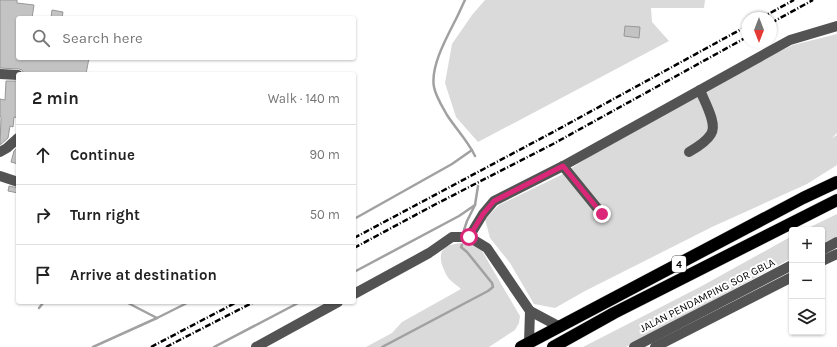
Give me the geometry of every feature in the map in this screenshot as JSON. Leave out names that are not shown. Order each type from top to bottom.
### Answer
[{"type":"highway","name":"4","points":[[525,345],[803,198],[837,182]]},
{"type":"highway","name":"4","points":[[553,347],[621,310],[837,200]]},
{"type":"street","points":[[469,237],[483,214],[494,201],[563,166],[790,40],[837,26]]},
{"type":"street","points":[[0,74],[16,75]]},
{"type":"street","points":[[689,152],[710,136],[713,130],[713,122],[700,90]]},
{"type":"street","points":[[0,152],[16,140]]},
{"type":"street","points":[[563,166],[602,214]]},
{"type":"street","points":[[0,176],[16,181]]},
{"type":"street","points":[[356,293],[429,253],[452,237],[469,237],[487,248],[530,311],[560,327]]},
{"type":"street","points":[[825,248],[837,242]]},
{"type":"street","points":[[825,260],[837,254]]},
{"type":"street","name":"JALAN PENDAMPING SOR GBLA","points":[[634,347],[789,267]]},
{"type":"street","name":"JALAN PENDAMPING SOR GBLA","points":[[655,347],[789,279]]},
{"type":"street","points":[[256,347],[334,304]]},
{"type":"street","points":[[525,345],[530,311]]},
{"type":"shaded area","points":[[485,0],[705,0],[704,8],[651,8],[652,22],[669,41],[478,142],[456,117],[445,83],[452,44],[472,15]]},
{"type":"shaded area","points":[[837,34],[837,133],[832,138],[837,135],[837,165],[807,184],[714,226],[585,291],[555,308],[534,304],[510,263],[490,238],[485,219],[499,205],[561,175],[601,149],[759,61],[793,45]]},
{"type":"shaded area","points":[[837,214],[837,237],[825,242],[825,227],[810,227]]},
{"type":"shaded area","points":[[789,238],[789,260],[626,347],[583,347],[700,287]]},
{"type":"shaded area","points":[[469,242],[482,251],[520,316],[519,323],[515,330],[489,347],[366,347],[392,333],[402,322],[461,289],[449,279],[442,265],[441,258],[444,249],[448,246]]},
{"type":"building","points":[[0,0],[17,0],[17,3],[34,5],[32,16],[16,16],[16,60],[89,60],[86,72],[23,72],[19,69],[0,68]]},
{"type":"building","points":[[52,10],[63,12],[62,16],[51,16]]},
{"type":"building","points":[[625,26],[640,27],[639,38],[624,36]]},
{"type":"building","points":[[6,81],[16,81],[16,118],[14,117],[13,127],[10,126],[8,138],[0,145],[0,99],[5,100]]},
{"type":"building","points":[[16,149],[16,163],[11,162]]},
{"type":"building","points":[[9,186],[16,188],[16,193],[8,191]]},
{"type":"waterway","points":[[465,0],[437,60],[433,79],[435,91],[447,115],[469,145],[475,156]]},
{"type":"waterway","points":[[356,218],[452,164],[472,150]]},
{"type":"waterway","points":[[464,230],[475,205],[478,186]]},
{"type":"waterway","points":[[356,271],[459,216],[475,205]]},
{"type":"waterway","points":[[382,347],[493,287],[492,283],[467,252],[461,247],[462,245]]},
{"type":"waterway","points":[[39,308],[42,304]]},
{"type":"waterway","points":[[130,304],[157,318]]},
{"type":"waterway","points":[[93,347],[185,304]]},
{"type":"waterway","points":[[214,347],[296,304]]},
{"type":"railway","points":[[772,12],[794,0]]},
{"type":"railway","points":[[777,20],[813,0]]},
{"type":"railway","points":[[356,237],[555,131],[741,29]]},
{"type":"railway","points":[[356,247],[553,144],[741,40]]},
{"type":"railway","points":[[151,347],[233,304]]},
{"type":"railway","points":[[166,347],[250,304]]},
{"type":"route","points":[[469,237],[483,214],[494,201],[563,166],[602,214]]}]
